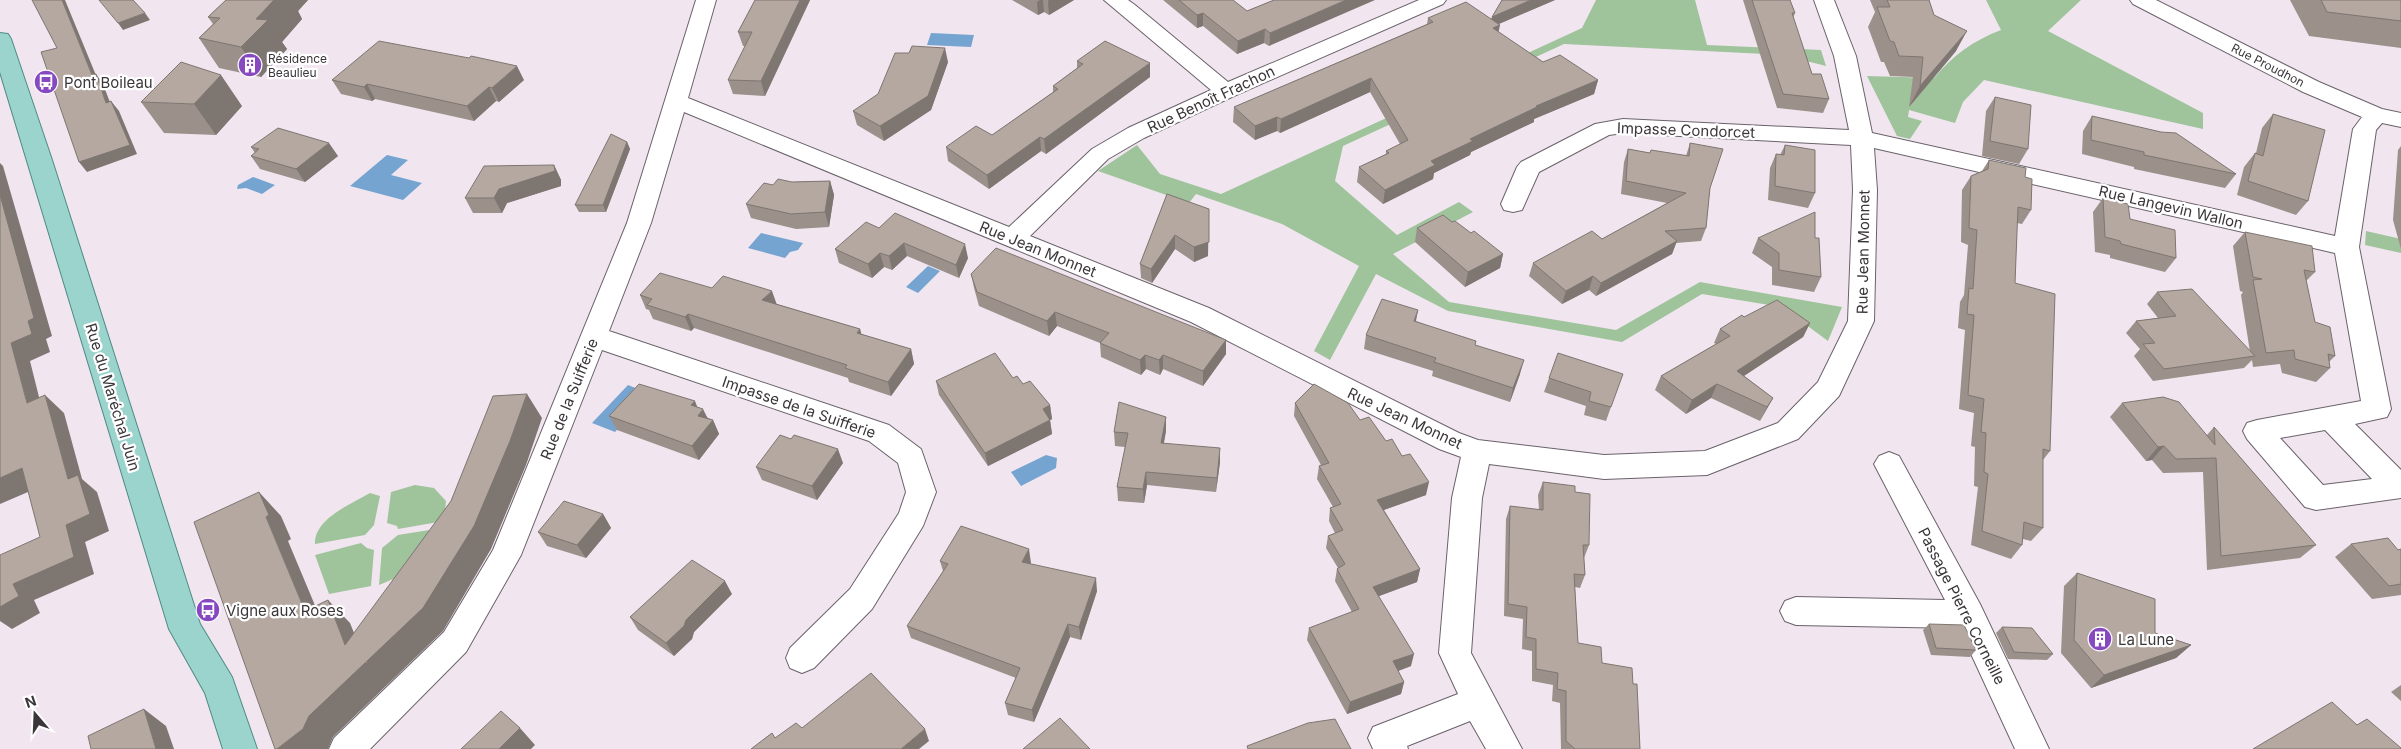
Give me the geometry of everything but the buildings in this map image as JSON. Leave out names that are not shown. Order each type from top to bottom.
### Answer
[{"type":"main road","name":"Rue du Maréchal Juin","points":[[0,39],[40,160],[184,629],[220,688],[240,749]]},
{"type":"street","name":"Rue de la Suifferie","points":[[346,749],[455,642],[506,555],[639,223],[706,0]]},
{"type":"street","points":[[1114,0],[1128,9],[1226,91]]},
{"type":"street","name":"Rue Benoît Frachon","points":[[1013,238],[1100,154],[1136,133],[1226,91],[1436,0]]},
{"type":"street","name":"Rue Jean Monnet","points":[[673,105],[686,105],[1200,315],[1441,436],[1476,450],[1604,467],[1707,463],[1788,431],[1829,389],[1862,321],[1865,190],[1862,138],[1846,56],[1824,0]]},
{"type":"street","name":"Rue Proudhon","points":[[2140,0],[2311,87],[2376,115],[2401,120]]},
{"type":"street","points":[[2332,419],[2377,409],[2346,246],[2365,129],[2376,115]]},
{"type":"street","name":"Impasse Condorcet","points":[[1513,204],[1529,167],[1603,129],[1623,126],[1862,138]]},
{"type":"street","name":"Rue Langevin Wallon","points":[[1862,138],[2346,246]]},
{"type":"street","name":"Impasse de la Suifferie","points":[[594,337],[879,433],[911,457],[921,492],[912,517],[862,599],[802,658]]},
{"type":"street","points":[[1476,450],[1467,498],[1455,653],[1478,702],[1505,749]]},
{"type":"street","name":"Passage Pierre Corneille","points":[[1889,464],[1969,614],[2032,749]]},
{"type":"street","points":[[1796,611],[1969,614]]},
{"type":"street","points":[[1391,749],[1385,738],[1478,702]]},
{"type":"green space","points":[[1596,0],[1695,0],[1707,45],[1821,50],[1826,66],[1783,55],[1564,44],[1343,146],[1335,181],[1397,235],[1459,202],[1473,212],[1393,254],[1449,302],[1616,330],[1700,282],[1842,307],[1828,341],[1782,307],[1702,294],[1622,342],[1448,311],[1376,274],[1330,360],[1314,351],[1359,266],[1282,224],[1196,194],[1189,203],[1098,171],[1137,145],[1160,174],[1221,194],[1582,28]]},
{"type":"green space","points":[[1986,0],[2081,0],[2048,31],[2203,113],[2203,129],[1984,80],[1963,102],[1955,123],[1909,110],[1908,117],[1922,121],[1910,139],[1897,136],[1867,76],[1934,78],[1964,49],[2001,30]]},
{"type":"green space","points":[[2366,231],[2401,239],[2401,253],[2365,245]]},
{"type":"green space","points":[[415,485],[434,488],[446,501],[444,521],[398,529],[397,526],[387,523],[391,492]]},
{"type":"green space","points":[[370,493],[380,496],[374,525],[365,535],[315,544],[316,535],[320,527],[327,520],[344,507]]},
{"type":"green space","points":[[442,528],[398,577],[379,585],[382,548],[398,535]]},
{"type":"green space","points":[[361,543],[367,548],[374,550],[371,586],[329,594],[315,555]]},
{"type":"water","points":[[931,33],[974,35],[971,47],[927,45]]},
{"type":"water","points":[[387,155],[408,160],[391,175],[422,183],[403,200],[350,186]]},
{"type":"water","points":[[253,177],[275,185],[262,194],[246,188],[237,189],[238,185]]},
{"type":"water","points":[[761,233],[803,243],[798,250],[790,252],[785,258],[748,248]]},
{"type":"water","points":[[928,266],[940,271],[918,293],[906,287]]},
{"type":"water","points":[[628,385],[650,394],[615,432],[592,423]]},
{"type":"water","points":[[1046,455],[1057,458],[1056,468],[1021,486],[1011,472]]},
{"type":"place","name":"Résidence Beaulieu","points":[[250,65]]},
{"type":"place","name":"Pont Boileau","points":[[46,82]]},
{"type":"place","name":"Vigne aux Roses","points":[[208,610]]},
{"type":"place","name":"La Lune","points":[[2100,639]]}]
